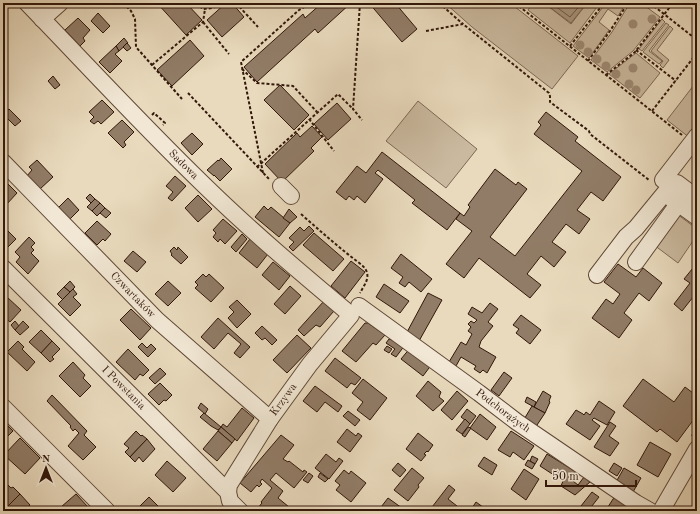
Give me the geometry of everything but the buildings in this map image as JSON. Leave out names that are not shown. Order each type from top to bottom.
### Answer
[{"type":"street","name":"Sadowa","points":[[27,3],[148,129],[253,231],[356,306]]},
{"type":"street","points":[[42,19],[60,3]]},
{"type":"street","points":[[597,275],[626,237],[636,228],[660,183],[694,140]]},
{"type":"street","name":"Czwartaków","points":[[3,162],[157,320],[270,420]]},
{"type":"street","points":[[660,183],[677,184],[697,198]]},
{"type":"street","points":[[660,183],[668,196],[697,217]]},
{"type":"street","points":[[636,262],[678,204]]},
{"type":"street","name":"I Powstania","points":[[3,268],[228,492],[230,501],[240,511]]},
{"type":"street","name":"Krzywa","points":[[228,492],[229,485],[270,420],[310,364],[356,306]]},
{"type":"street","name":"Podchorążych","points":[[356,306],[473,389],[516,422],[636,503],[661,510]]},
{"type":"street","points":[[3,407],[107,511]]},
{"type":"street","points":[[661,510],[697,449]]},
{"type":"path","points":[[123,3],[131,11],[135,19],[136,47],[182,100]]},
{"type":"path","points":[[196,3],[203,9],[212,8],[220,3]]},
{"type":"path","points":[[236,3],[258,27]]},
{"type":"path","points":[[262,173],[241,62],[300,10],[311,3]]},
{"type":"path","points":[[353,110],[360,3]]},
{"type":"path","points":[[439,3],[549,93],[550,102],[590,134],[660,183]]},
{"type":"path","points":[[515,3],[652,111],[694,140]]},
{"type":"path","points":[[570,46],[604,3]]},
{"type":"path","points":[[588,61],[610,32],[628,3]]},
{"type":"path","points":[[650,3],[697,40]]},
{"type":"path","points":[[606,75],[636,50],[673,3]]},
{"type":"path","points":[[152,65],[203,22],[205,9]]},
{"type":"path","points":[[203,22],[229,54]]},
{"type":"path","points":[[426,31],[463,24]]},
{"type":"path","points":[[636,50],[676,81]]},
{"type":"path","points":[[652,111],[697,53]]},
{"type":"path","points":[[242,68],[257,84],[293,86],[317,112]]},
{"type":"path","points":[[188,94],[256,167],[280,187]]},
{"type":"path","points":[[256,167],[338,94],[362,120]]},
{"type":"path","points":[[309,119],[334,151]]},
{"type":"path","points":[[301,214],[339,248],[363,266],[367,272],[365,285],[356,306]]},
{"type":"shaded area","points":[[445,3],[510,3],[578,56],[552,89],[472,27]]},
{"type":"shaded area","points":[[533,3],[544,3],[571,24],[587,3],[600,3],[570,43],[528,10]]},
{"type":"shaded area","points":[[606,3],[626,3],[618,16],[608,9],[599,22],[609,30],[589,58],[573,46]]},
{"type":"shaded area","points":[[630,3],[641,3],[660,17],[633,51],[607,72],[591,60],[612,32]]},
{"type":"shaded area","points":[[662,19],[665,22],[642,51],[639,49]]},
{"type":"shaded area","points":[[666,23],[669,25],[649,51],[662,61],[659,64],[643,52]]},
{"type":"shaded area","points":[[670,26],[673,29],[657,50],[669,60],[663,68],[660,65],[663,61],[651,51]]},
{"type":"shaded area","points":[[636,53],[660,73],[640,98],[609,74]]},
{"type":"shaded area","points":[[697,81],[697,129],[690,138],[667,120]]},
{"type":"shaded area","points":[[418,101],[477,149],[446,188],[386,141]]},
{"type":"shaded area","points":[[677,214],[697,229],[697,235],[678,263],[654,245]]},
{"type":"water","points":[[544,3],[587,3],[571,23]]}]
